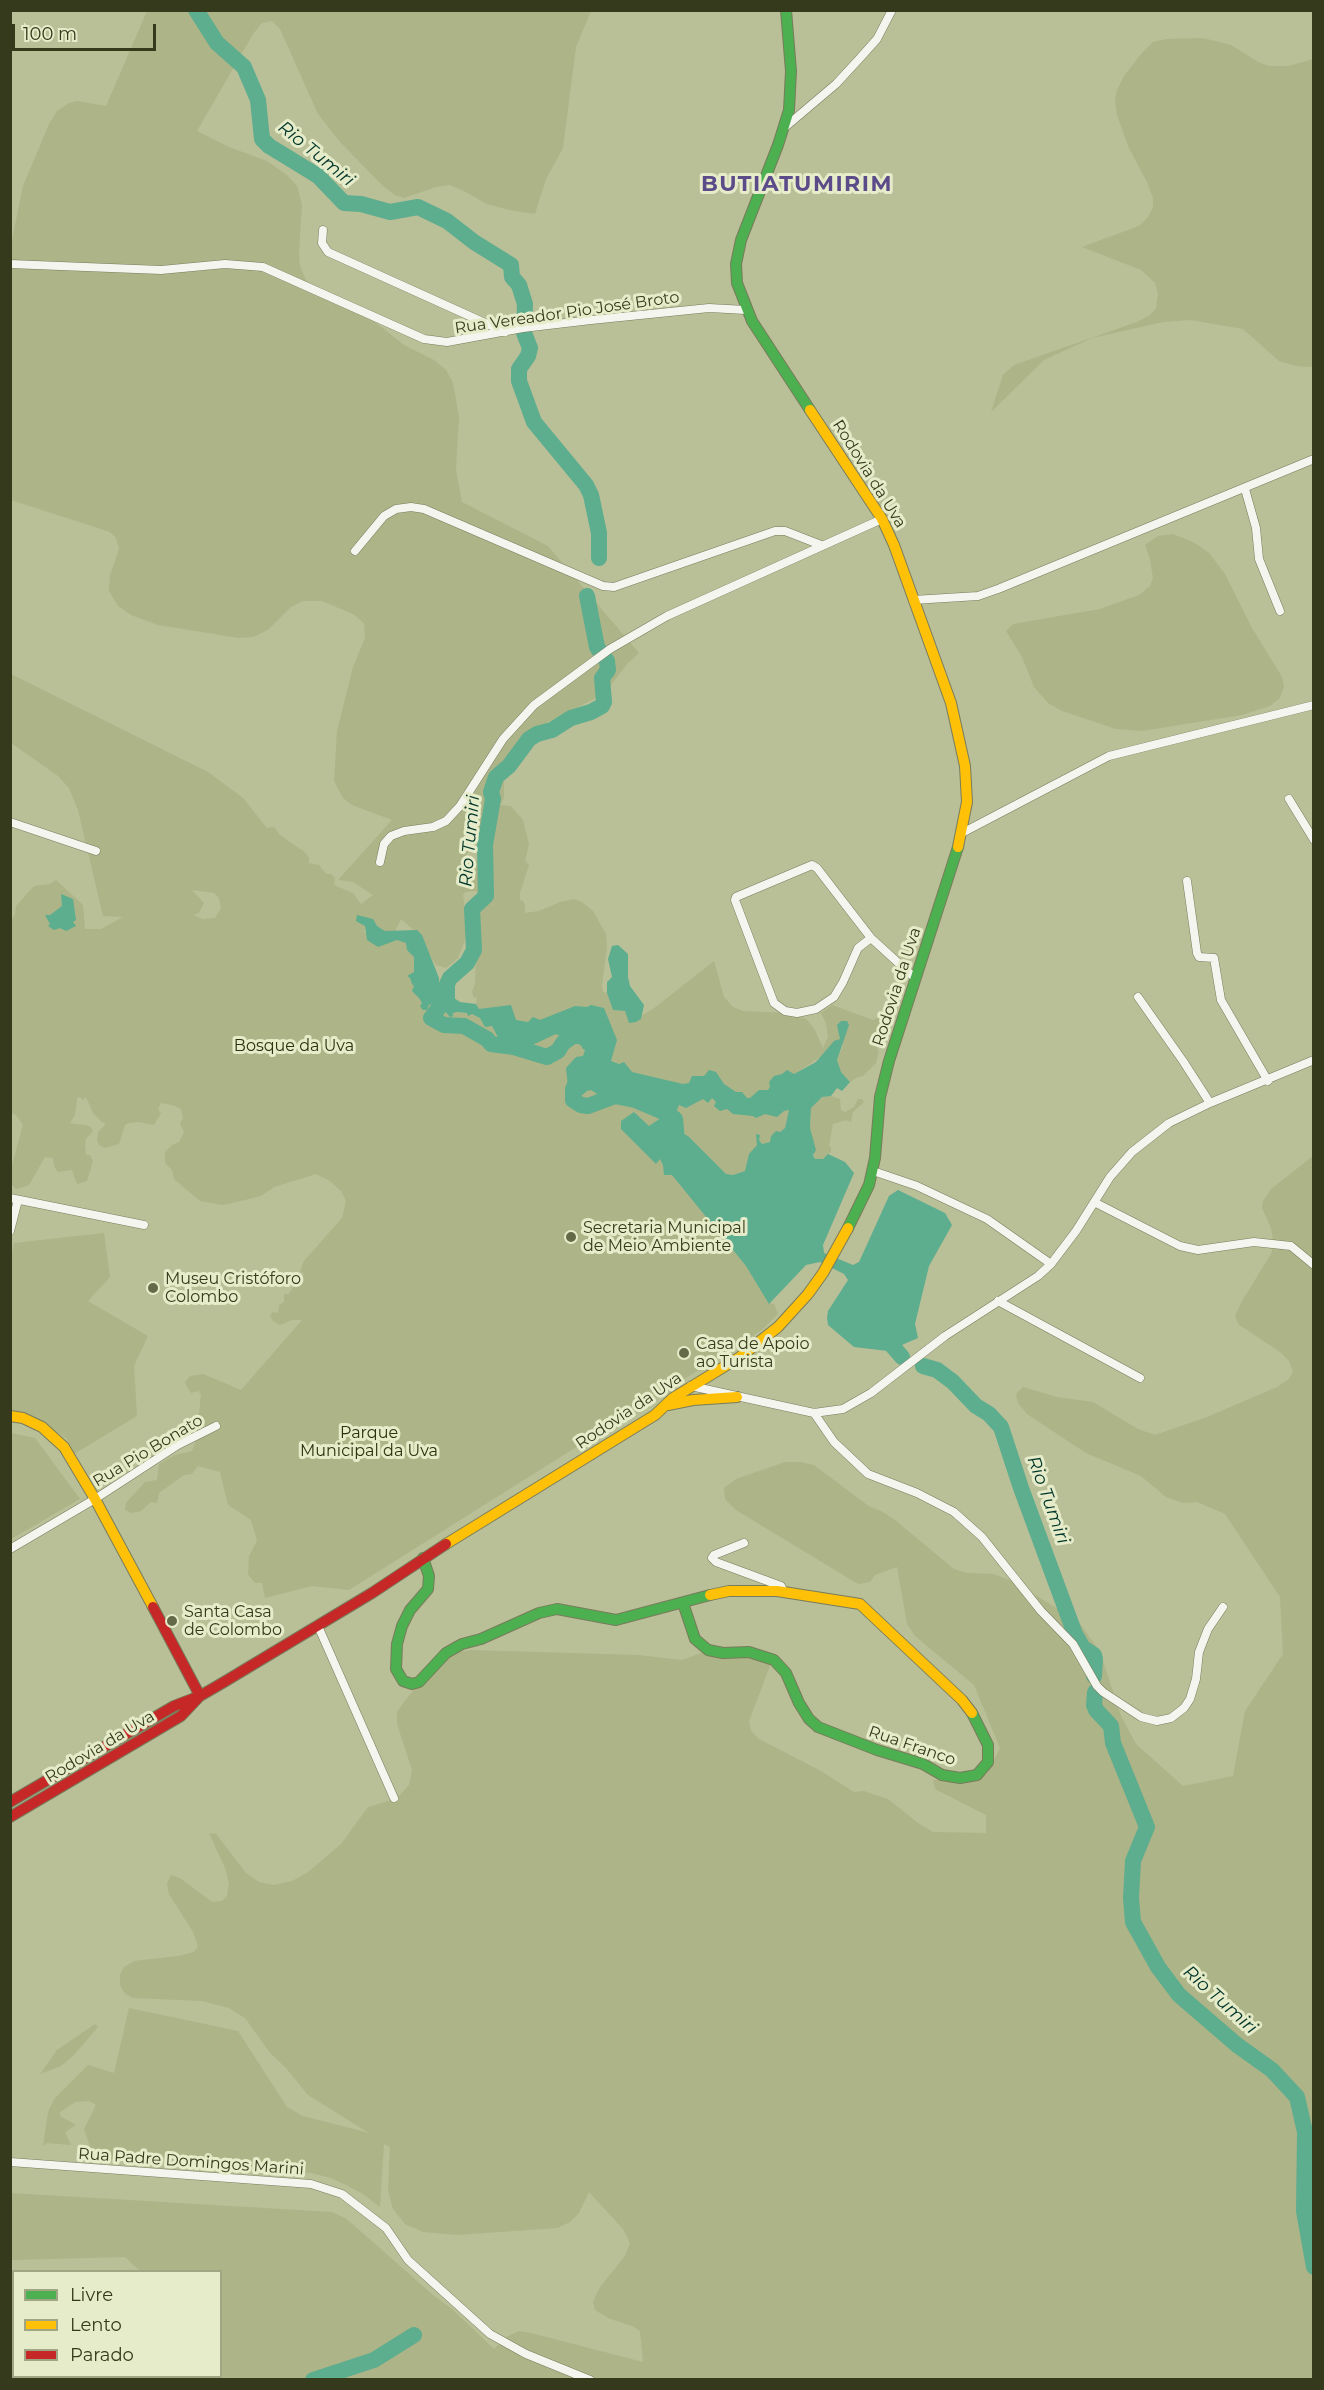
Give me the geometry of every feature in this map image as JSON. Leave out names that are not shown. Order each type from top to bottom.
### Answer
[{"type":"street","name":"Rodovia da Uva","points":[[10,1802],[174,1706],[200,1696],[318,1626],[423,1558],[655,1415],[691,1386],[740,1357],[778,1327],[823,1273],[859,1207],[873,1171],[882,1091],[888,1061],[962,833],[967,802],[962,747],[951,703],[882,519],[746,310],[737,283],[736,257],[784,128],[790,93],[786,10]]},
{"type":"street","points":[[784,128],[836,84],[860,58],[882,32],[892,10]]},
{"type":"street","points":[[323,230],[322,243],[328,252],[505,332]]},
{"type":"street","name":"Rua Vereador Pio José Broto","points":[[10,264],[161,270],[225,264],[263,267],[424,339],[447,342],[591,320],[709,308],[746,310]]},
{"type":"street","points":[[913,600],[978,596],[998,590],[1314,459]]},
{"type":"street","points":[[1245,489],[1256,528],[1259,559],[1280,611]]},
{"type":"street","points":[[355,550],[384,516],[396,509],[411,507],[424,509],[603,586],[614,587],[775,531],[785,531],[821,545]]},
{"type":"street","points":[[380,862],[384,844],[391,836],[404,831],[433,827],[446,821],[460,806],[503,739],[534,705],[610,649],[667,616],[882,519]]},
{"type":"street","points":[[962,833],[1110,756],[1314,705]]},
{"type":"street","points":[[1289,799],[1314,840]]},
{"type":"street","points":[[10,822],[96,851]]},
{"type":"street","points":[[871,938],[858,948],[834,997],[816,1009],[797,1013],[785,1011],[774,1003],[735,900],[736,897],[812,865],[817,868],[871,938],[916,979]]},
{"type":"street","points":[[1187,882],[1197,953],[1199,957],[1214,958],[1221,1000],[1268,1081]]},
{"type":"street","points":[[1138,997],[1210,1103]]},
{"type":"street","points":[[691,1386],[813,1413],[843,1409],[871,1393],[945,1336],[1038,1276],[1051,1264],[1076,1231],[1110,1177],[1132,1152],[1169,1123],[1210,1103],[1268,1081],[1314,1060]]},
{"type":"street","points":[[873,1171],[917,1186],[987,1219],[1051,1264]]},
{"type":"street","points":[[10,1231],[14,1199],[144,1225]]},
{"type":"street","points":[[1094,1202],[1180,1246],[1198,1250],[1254,1242],[1291,1246],[1314,1265]]},
{"type":"street","points":[[999,1301],[1140,1378]]},
{"type":"street","points":[[665,1406],[693,1400],[737,1397]]},
{"type":"street","points":[[813,1413],[834,1442],[868,1474],[916,1492],[954,1512],[982,1537],[1041,1611],[1073,1644],[1097,1686],[1141,1717],[1157,1721],[1171,1718],[1184,1708],[1190,1699],[1196,1679],[1199,1652],[1208,1629],[1223,1607]]},
{"type":"street","points":[[10,1416],[23,1418],[42,1427],[57,1439],[76,1465],[200,1696]]},
{"type":"street","name":"Rua Pio Bonato","points":[[10,1549],[95,1499],[178,1445],[216,1426]]},
{"type":"street","points":[[744,1543],[714,1555],[712,1558],[716,1562],[781,1586],[784,1592]]},
{"type":"street","name":"Rua Franco","points":[[423,1558],[429,1576],[428,1588],[410,1610],[402,1626],[395,1657],[396,1669],[403,1681],[412,1684],[419,1682],[446,1653],[539,1613],[557,1609],[616,1620],[683,1602],[729,1591],[784,1592],[860,1604],[962,1700],[977,1720],[988,1745],[988,1762],[977,1775],[960,1778],[942,1775],[923,1764],[877,1750],[818,1726],[799,1703],[786,1673],[774,1660],[749,1652],[723,1653],[708,1650],[695,1639],[683,1602]]},
{"type":"street","points":[[318,1626],[394,1798]]},
{"type":"street","name":"Rodovia da Uva","points":[[10,1817],[181,1716],[200,1696]]},
{"type":"street","name":"Rua Padre Domingos Marini","points":[[10,2162],[311,2184],[342,2194],[386,2228],[408,2260],[490,2334],[526,2354],[590,2379]]},
{"type":"green space","points":[[147,11],[591,11],[576,47],[563,148],[546,179],[535,214],[487,204],[449,185],[404,198],[395,195],[383,186],[341,143],[318,114],[280,29],[272,21],[262,23],[253,34],[197,131],[229,147],[267,161],[287,175],[297,186],[302,205],[300,266],[306,280],[323,294],[371,319],[404,345],[434,360],[446,370],[453,383],[459,417],[456,470],[462,502],[548,546],[639,653],[628,663],[604,694],[546,723],[510,760],[504,778],[504,798],[500,805],[511,806],[523,820],[529,844],[525,861],[529,865],[520,893],[520,900],[525,905],[525,913],[539,911],[574,899],[593,911],[606,934],[603,992],[607,993],[613,1010],[625,1011],[627,1017],[639,1017],[653,1009],[714,961],[724,997],[733,1007],[743,1011],[788,1013],[806,1019],[814,1028],[823,1048],[828,1037],[826,1023],[821,1013],[832,1005],[873,1020],[882,1016],[887,1018],[889,1024],[883,1039],[877,1045],[879,1051],[876,1063],[863,1076],[850,1082],[841,1072],[837,1060],[843,1046],[839,1033],[840,1039],[826,1057],[819,1058],[794,1074],[780,1116],[783,1111],[789,1110],[785,1128],[770,1142],[762,1144],[757,1137],[757,1145],[745,1171],[733,1175],[726,1174],[700,1209],[746,1266],[769,1303],[774,1304],[778,1314],[763,1329],[748,1339],[349,1590],[312,1586],[265,1598],[262,1583],[255,1583],[248,1574],[249,1556],[257,1541],[251,1520],[228,1505],[220,1472],[198,1466],[192,1474],[184,1475],[159,1493],[157,1503],[151,1502],[141,1511],[132,1513],[125,1510],[126,1503],[145,1482],[157,1480],[159,1464],[175,1455],[192,1451],[196,1440],[206,1427],[204,1424],[186,1432],[182,1431],[183,1422],[199,1414],[201,1395],[199,1391],[191,1393],[187,1387],[185,1382],[190,1376],[203,1374],[241,1390],[302,1320],[292,1320],[280,1325],[273,1321],[270,1315],[273,1312],[278,1313],[279,1305],[284,1302],[284,1294],[288,1294],[304,1274],[300,1271],[304,1261],[342,1218],[346,1201],[341,1191],[330,1181],[316,1174],[274,1187],[261,1196],[237,1202],[222,1205],[200,1201],[174,1179],[172,1170],[165,1163],[165,1152],[179,1142],[184,1132],[180,1123],[183,1118],[181,1109],[161,1103],[158,1109],[161,1113],[154,1125],[129,1123],[125,1125],[119,1144],[105,1148],[99,1145],[97,1140],[98,1132],[106,1124],[93,1113],[86,1097],[83,1100],[80,1097],[77,1098],[75,1115],[70,1123],[90,1126],[93,1131],[85,1144],[86,1155],[90,1155],[93,1161],[87,1181],[77,1184],[72,1170],[58,1172],[53,1158],[45,1157],[29,1185],[16,1189],[11,1184],[12,1165],[23,1125],[16,1115],[11,1113],[10,921],[15,915],[16,906],[34,886],[50,884],[56,880],[83,905],[85,929],[101,929],[123,917],[103,916],[78,810],[69,788],[58,776],[11,743],[11,674],[208,772],[243,798],[267,828],[274,827],[280,835],[306,853],[309,863],[319,865],[326,874],[331,874],[335,878],[334,885],[353,893],[361,904],[373,895],[353,882],[338,880],[392,820],[352,805],[343,798],[334,781],[337,731],[353,667],[365,638],[364,623],[353,614],[322,601],[303,601],[291,607],[268,630],[253,637],[239,638],[158,625],[131,615],[118,606],[109,591],[110,575],[119,549],[116,538],[110,532],[11,500],[11,245],[23,186],[49,124],[57,111],[77,101],[106,106]],"holes":[[[490,820],[487,861],[482,865],[474,858],[463,859]],[[192,890],[214,893],[219,898],[221,908],[215,918],[203,919],[193,915],[199,913],[204,903]],[[475,891],[481,896],[474,912],[478,915],[475,922],[477,944],[474,953],[476,959],[475,984],[472,992],[474,998],[477,997],[478,1009],[512,1014],[516,1020],[528,1022],[540,1020],[533,1045],[528,1047],[525,1043],[519,1044],[518,1048],[511,1045],[497,1036],[492,1025],[473,1014],[455,1012],[450,1017],[440,1004],[420,1006],[422,1002],[410,977],[414,972],[414,956],[406,943],[397,940],[386,943],[364,932],[365,926],[377,926],[385,931],[395,931],[401,919],[416,932],[436,965],[446,968],[458,958],[465,940],[467,925],[463,895],[465,892]]]},
{"type":"green space","points":[[1203,38],[1231,45],[1258,62],[1269,66],[1289,66],[1313,59],[1313,367],[1296,366],[1279,361],[1243,329],[1190,320],[1163,322],[1092,338],[1044,360],[991,412],[1003,375],[1014,365],[1137,322],[1150,315],[1156,308],[1158,293],[1155,283],[1141,270],[1082,247],[1139,226],[1148,217],[1153,207],[1153,198],[1147,182],[1128,146],[1117,115],[1115,100],[1124,76],[1153,42],[1166,39]]},
{"type":"green space","points":[[1173,534],[1195,543],[1209,553],[1225,574],[1252,628],[1282,677],[1284,687],[1280,698],[1270,706],[1242,715],[1142,731],[1116,729],[1062,711],[1048,703],[1034,687],[1022,657],[1006,631],[1013,624],[1100,609],[1139,595],[1150,586],[1153,578],[1145,545],[1158,536]]},
{"type":"green space","points":[[831,1096],[840,1099],[841,1110],[845,1112],[854,1107],[858,1099],[864,1102],[853,1112],[851,1122],[846,1120],[833,1124],[829,1146],[831,1152],[823,1159],[815,1160],[810,1128],[811,1107],[822,1097]]},
{"type":"green space","points":[[1313,1156],[1313,2379],[55,2378],[222,2378],[222,2270],[139,2270],[125,2257],[11,2260],[10,2193],[332,2212],[345,2218],[357,2228],[452,2309],[494,2349],[506,2337],[519,2331],[643,2362],[640,2331],[595,2310],[593,2302],[600,2287],[625,2256],[630,2243],[623,2229],[589,2192],[579,2213],[570,2222],[557,2228],[457,2235],[423,2232],[405,2224],[393,2209],[388,2190],[390,2147],[384,2144],[380,2207],[346,2185],[311,2173],[94,2158],[84,2129],[96,2105],[89,2101],[75,2102],[60,2112],[60,2116],[76,2125],[65,2132],[71,2145],[47,2143],[43,2146],[48,2112],[54,2099],[88,2065],[114,2073],[129,2008],[238,2031],[287,2107],[303,2116],[369,2133],[308,2095],[286,2068],[270,2053],[245,2018],[229,2008],[202,2001],[133,1998],[125,1994],[120,1985],[120,1975],[124,1967],[134,1961],[194,1952],[198,1946],[193,1932],[169,1894],[167,1884],[171,1875],[180,1878],[212,1902],[222,1901],[227,1896],[229,1883],[225,1868],[209,1833],[216,1834],[246,1873],[259,1882],[274,1885],[292,1881],[307,1873],[341,1844],[368,1807],[400,1795],[409,1785],[412,1770],[397,1724],[397,1712],[441,1661],[453,1653],[470,1650],[638,1655],[682,1660],[712,1649],[773,1658],[749,1721],[751,1731],[759,1739],[821,1771],[854,1792],[864,1791],[888,1799],[933,1832],[986,1833],[986,1815],[935,1789],[933,1780],[986,1775],[1000,1748],[974,1685],[915,1636],[907,1624],[897,1567],[875,1575],[870,1582],[858,1584],[736,1510],[725,1499],[724,1488],[736,1479],[785,1462],[814,1465],[870,1507],[895,1520],[954,1569],[967,1573],[994,1574],[1014,1582],[1069,1616],[1081,1625],[1100,1652],[1121,1716],[1136,1744],[1183,1786],[1233,1776],[1245,1711],[1283,1654],[1280,1597],[1225,1514],[1197,1502],[1183,1503],[1166,1497],[1141,1476],[1086,1453],[1027,1414],[1018,1403],[1016,1394],[1023,1387],[1057,1397],[1093,1402],[1138,1429],[1155,1435],[1207,1417],[1277,1387],[1289,1379],[1293,1371],[1289,1361],[1280,1352],[1238,1324],[1235,1316],[1271,1254],[1274,1244],[1271,1228],[1262,1208],[1263,1201],[1271,1189]]},
{"type":"green space","points":[[104,1233],[110,1277],[88,1301],[148,1336],[134,1366],[137,1416],[74,1454],[66,1438],[38,1419],[11,1411],[10,1263],[14,1243]]},
{"type":"green space","points":[[11,1433],[35,1438],[80,1499],[11,1539]]},
{"type":"green space","points":[[95,2024],[98,2027],[73,2056],[61,2066],[40,2074],[57,2050]]},
{"type":"shaded area","points":[[61,894],[73,899],[76,920],[73,922],[76,926],[66,931],[60,928],[54,930],[48,926],[50,924],[45,915],[50,915],[62,906]]},
{"type":"shaded area","points":[[357,915],[373,919],[377,926],[385,931],[417,930],[422,935],[439,978],[439,988],[460,1002],[476,1004],[479,1009],[511,1005],[516,1020],[528,1022],[533,1017],[540,1020],[575,1006],[591,1005],[604,1008],[617,1040],[611,1061],[619,1064],[624,1062],[632,1072],[683,1084],[689,1083],[692,1076],[704,1076],[709,1070],[716,1072],[724,1084],[736,1092],[742,1092],[747,1098],[759,1090],[768,1090],[769,1082],[774,1076],[787,1070],[794,1074],[816,1062],[834,1041],[840,1039],[837,1025],[841,1021],[847,1021],[849,1025],[837,1060],[841,1072],[850,1082],[842,1091],[837,1088],[831,1096],[822,1097],[811,1108],[810,1128],[816,1150],[813,1155],[815,1159],[823,1159],[828,1154],[845,1162],[854,1173],[823,1245],[824,1253],[853,1265],[859,1262],[889,1196],[898,1190],[945,1213],[952,1225],[929,1266],[915,1324],[918,1338],[888,1351],[854,1347],[828,1325],[827,1318],[828,1311],[848,1280],[844,1274],[820,1262],[806,1265],[769,1304],[746,1266],[672,1175],[664,1175],[660,1159],[656,1164],[621,1129],[621,1121],[634,1112],[649,1126],[664,1116],[670,1118],[672,1129],[688,1136],[726,1174],[733,1175],[745,1171],[749,1154],[757,1145],[756,1134],[760,1135],[759,1140],[762,1144],[770,1142],[771,1136],[776,1131],[780,1132],[785,1128],[789,1110],[777,1117],[765,1114],[756,1118],[733,1114],[727,1109],[720,1111],[714,1106],[716,1102],[712,1098],[708,1103],[703,1099],[686,1108],[679,1105],[676,1112],[671,1113],[624,1091],[603,1102],[599,1102],[599,1095],[591,1090],[580,1097],[578,1094],[572,1094],[568,1087],[566,1068],[576,1057],[583,1056],[585,1050],[582,1048],[582,1043],[577,1040],[570,1041],[556,1034],[528,1047],[525,1043],[513,1049],[506,1042],[502,1045],[492,1026],[485,1027],[480,1018],[472,1014],[468,1016],[467,1013],[456,1012],[450,1017],[443,1006],[436,1003],[429,1005],[427,1010],[423,1010],[420,1006],[422,1003],[412,991],[414,986],[407,976],[414,972],[414,957],[407,950],[406,943],[397,940],[378,947],[367,940],[365,926],[356,921]]},
{"type":"shaded area","points":[[618,945],[628,954],[630,986],[644,1005],[641,1019],[636,1022],[629,1023],[625,1011],[613,1010],[607,993],[607,982],[612,977],[608,959],[612,946]]},
{"type":"waterway","name":"Rio Tumiri","points":[[196,10],[217,43],[244,67],[258,100],[262,139],[269,146],[318,176],[344,203],[361,204],[390,212],[418,207],[447,221],[474,242],[511,265],[512,277],[519,285],[525,304],[524,333],[530,348],[528,356],[519,369],[519,381],[534,422],[586,485],[591,495],[599,533],[599,558]]},
{"type":"waterway","name":"Rio Tumiri","points":[[587,596],[597,647],[607,661],[608,670],[602,678],[604,702],[602,706],[591,712],[571,718],[552,730],[529,739],[509,766],[496,777],[491,792],[493,799],[485,845],[486,896],[472,909],[474,950],[467,963],[450,978],[447,984],[447,997],[431,1018],[444,1025],[464,1026],[487,1039],[491,1044],[514,1047],[547,1057],[558,1051],[563,1043],[573,1036],[581,1036],[587,1040]]},
{"type":"waterway","name":"Rio Tumiri","points":[[581,1075],[573,1089],[573,1100],[588,1106],[615,1096],[635,1100],[668,1114],[675,1119],[680,1151]]},
{"type":"waterway","name":"Rio Tumiri","points":[[881,1333],[902,1357]]},
{"type":"waterway","name":"Rio Tumiri","points":[[923,1366],[937,1370],[953,1382],[1001,1427],[1075,1634],[1083,1648],[1094,1655],[1094,1676]]},
{"type":"waterway","name":"Rio Tumiri","points":[[1095,1692],[1094,1705],[1111,1726],[1113,1743],[1147,1827],[1133,1861],[1131,1898],[1133,1922],[1158,1967],[1179,1995],[1237,2045],[1272,2070],[1297,2097],[1305,2132],[1304,2211],[1314,2267]]},
{"type":"waterway","points":[[313,2380],[374,2360],[414,2335]]},
{"type":"traffic: fast","points":[[786,10],[791,71],[789,110],[778,145],[741,240],[736,264],[737,283],[752,321],[810,410]]},
{"type":"traffic: fast","points":[[848,1228],[869,1185],[875,1158],[880,1097],[889,1061],[958,847]]},
{"type":"traffic: fast","points":[[423,1558],[429,1576],[428,1589],[410,1610],[397,1644],[396,1669],[403,1681],[412,1684],[419,1682],[446,1653],[462,1644],[481,1639],[539,1613],[557,1609],[616,1620],[710,1595]]},
{"type":"traffic: fast","points":[[683,1603],[695,1639],[708,1650],[723,1653],[749,1652],[774,1660],[786,1673],[809,1719],[818,1727],[877,1750],[923,1764],[942,1775],[960,1778],[977,1775],[988,1762],[988,1745],[972,1713]]},
{"type":"traffic: slow","points":[[810,410],[882,519],[894,545],[951,703],[965,766],[967,802],[958,847]]},
{"type":"traffic: slow","points":[[446,1544],[655,1415],[673,1398],[740,1357],[778,1327],[808,1294],[823,1273],[848,1228]]},
{"type":"traffic: slow","points":[[668,1405],[693,1400],[737,1397]]},
{"type":"traffic: slow","points":[[10,1416],[23,1418],[42,1427],[64,1447],[95,1499],[153,1607]]},
{"type":"traffic: slow","points":[[710,1595],[729,1591],[777,1591],[860,1604],[962,1700],[972,1713]]},
{"type":"traffic: jam","points":[[10,1802],[174,1706],[200,1696],[224,1682],[372,1593],[446,1544]]},
{"type":"traffic: jam","points":[[153,1607],[200,1696]]},
{"type":"traffic: jam","points":[[10,1817],[181,1716],[198,1698]]},
{"type":"place","name":"Secretaria Municipal de Meio Ambiente","points":[[571,1237]]},
{"type":"place","name":"Museu Cristóforo Colombo","points":[[153,1288]]},
{"type":"place","name":"Casa de Apoio ao Turista","points":[[684,1353]]},
{"type":"place","name":"Santa Casa de Colombo","points":[[172,1621]]},
{"type":"district","name":"BUTIATUMIRIM","points":[[797,185]]},
{"type":"park label","name":"Bosque da Uva","points":[[294,1046]]},
{"type":"park label","name":"Parque Municipal da Uva","points":[[369,1442]]}]
